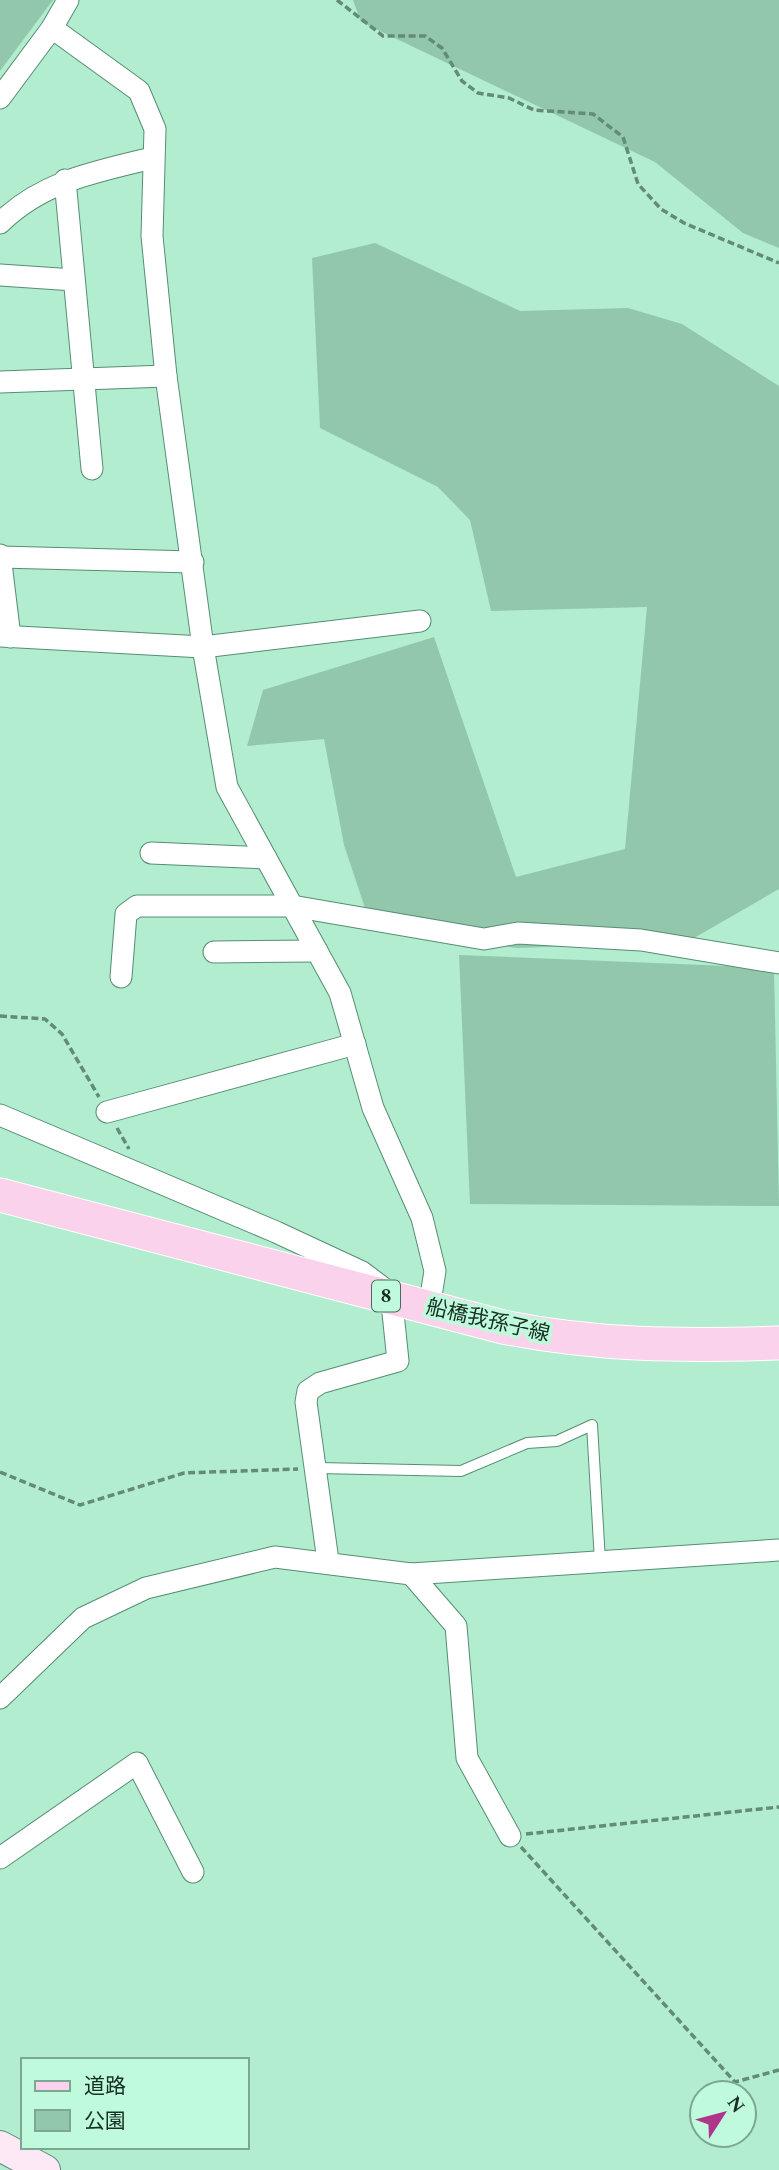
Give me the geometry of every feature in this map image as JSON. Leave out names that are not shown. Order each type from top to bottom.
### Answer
[{"type":"main road","name":"船橋我孫子線","points":[[0,1195],[503,1327],[569,1339],[635,1345],[779,1343]]},
{"type":"street","points":[[0,98],[52,28],[68,0]]},
{"type":"street","points":[[52,28],[139,91],[155,129],[152,158],[152,236],[166,376],[203,647],[227,788],[340,993],[373,1108],[422,1218],[435,1271],[414,1304],[393,1313],[398,1361],[320,1383],[308,1391],[306,1402],[318,1468],[328,1562]]},
{"type":"street","points":[[0,223],[11,212],[65,180],[152,158]]},
{"type":"street","points":[[65,180],[92,469]]},
{"type":"street","points":[[0,275],[74,280]]},
{"type":"street","points":[[0,382],[166,376]]},
{"type":"street","points":[[192,562],[0,556],[5,636],[203,647],[420,621]]},
{"type":"street","points":[[151,852],[266,858]]},
{"type":"street","points":[[121,977],[126,915],[137,906],[292,906],[484,939],[518,933],[640,940],[779,963]]},
{"type":"street","points":[[214,952],[317,951]]},
{"type":"street","points":[[107,1112],[355,1044]]},
{"type":"street","points":[[0,1115],[362,1272],[414,1304]]},
{"type":"street","points":[[0,1698],[83,1618],[146,1588],[275,1557],[411,1574],[779,1550]]},
{"type":"street","points":[[411,1574],[456,1626],[467,1758],[510,1836]]},
{"type":"street","points":[[0,1858],[137,1763],[193,1872]]},
{"type":"street","points":[[0,2146],[45,2170]]},
{"type":"lane","points":[[318,1468],[461,1471],[527,1443],[557,1441],[592,1426],[600,1561]]},
{"type":"path","points":[[337,0],[383,36],[425,36],[442,48],[462,81],[478,93],[509,98],[534,110],[593,114],[622,137],[638,184],[661,209],[684,223],[779,262]]},
{"type":"path","points":[[0,1016],[45,1019],[62,1034],[146,1177]]},
{"type":"path","points":[[0,1472],[80,1505],[184,1473],[318,1468]]},
{"type":"path","points":[[510,1836],[779,1807]]},
{"type":"path","points":[[510,1836],[735,2082],[779,2070]]},
{"type":"green space","points":[[0,0],[53,0],[0,71]]},
{"type":"green space","points":[[353,0],[779,0],[779,248],[743,233],[655,162],[361,22]]},
{"type":"green space","points":[[375,243],[520,311],[628,308],[682,324],[779,386],[779,889],[687,942],[517,948],[371,926],[344,845],[324,739],[247,746],[263,690],[434,637],[516,877],[625,849],[647,607],[491,611],[470,520],[438,487],[320,428],[312,258]]},
{"type":"green space","points":[[459,955],[774,968],[779,1206],[470,1204]]}]
